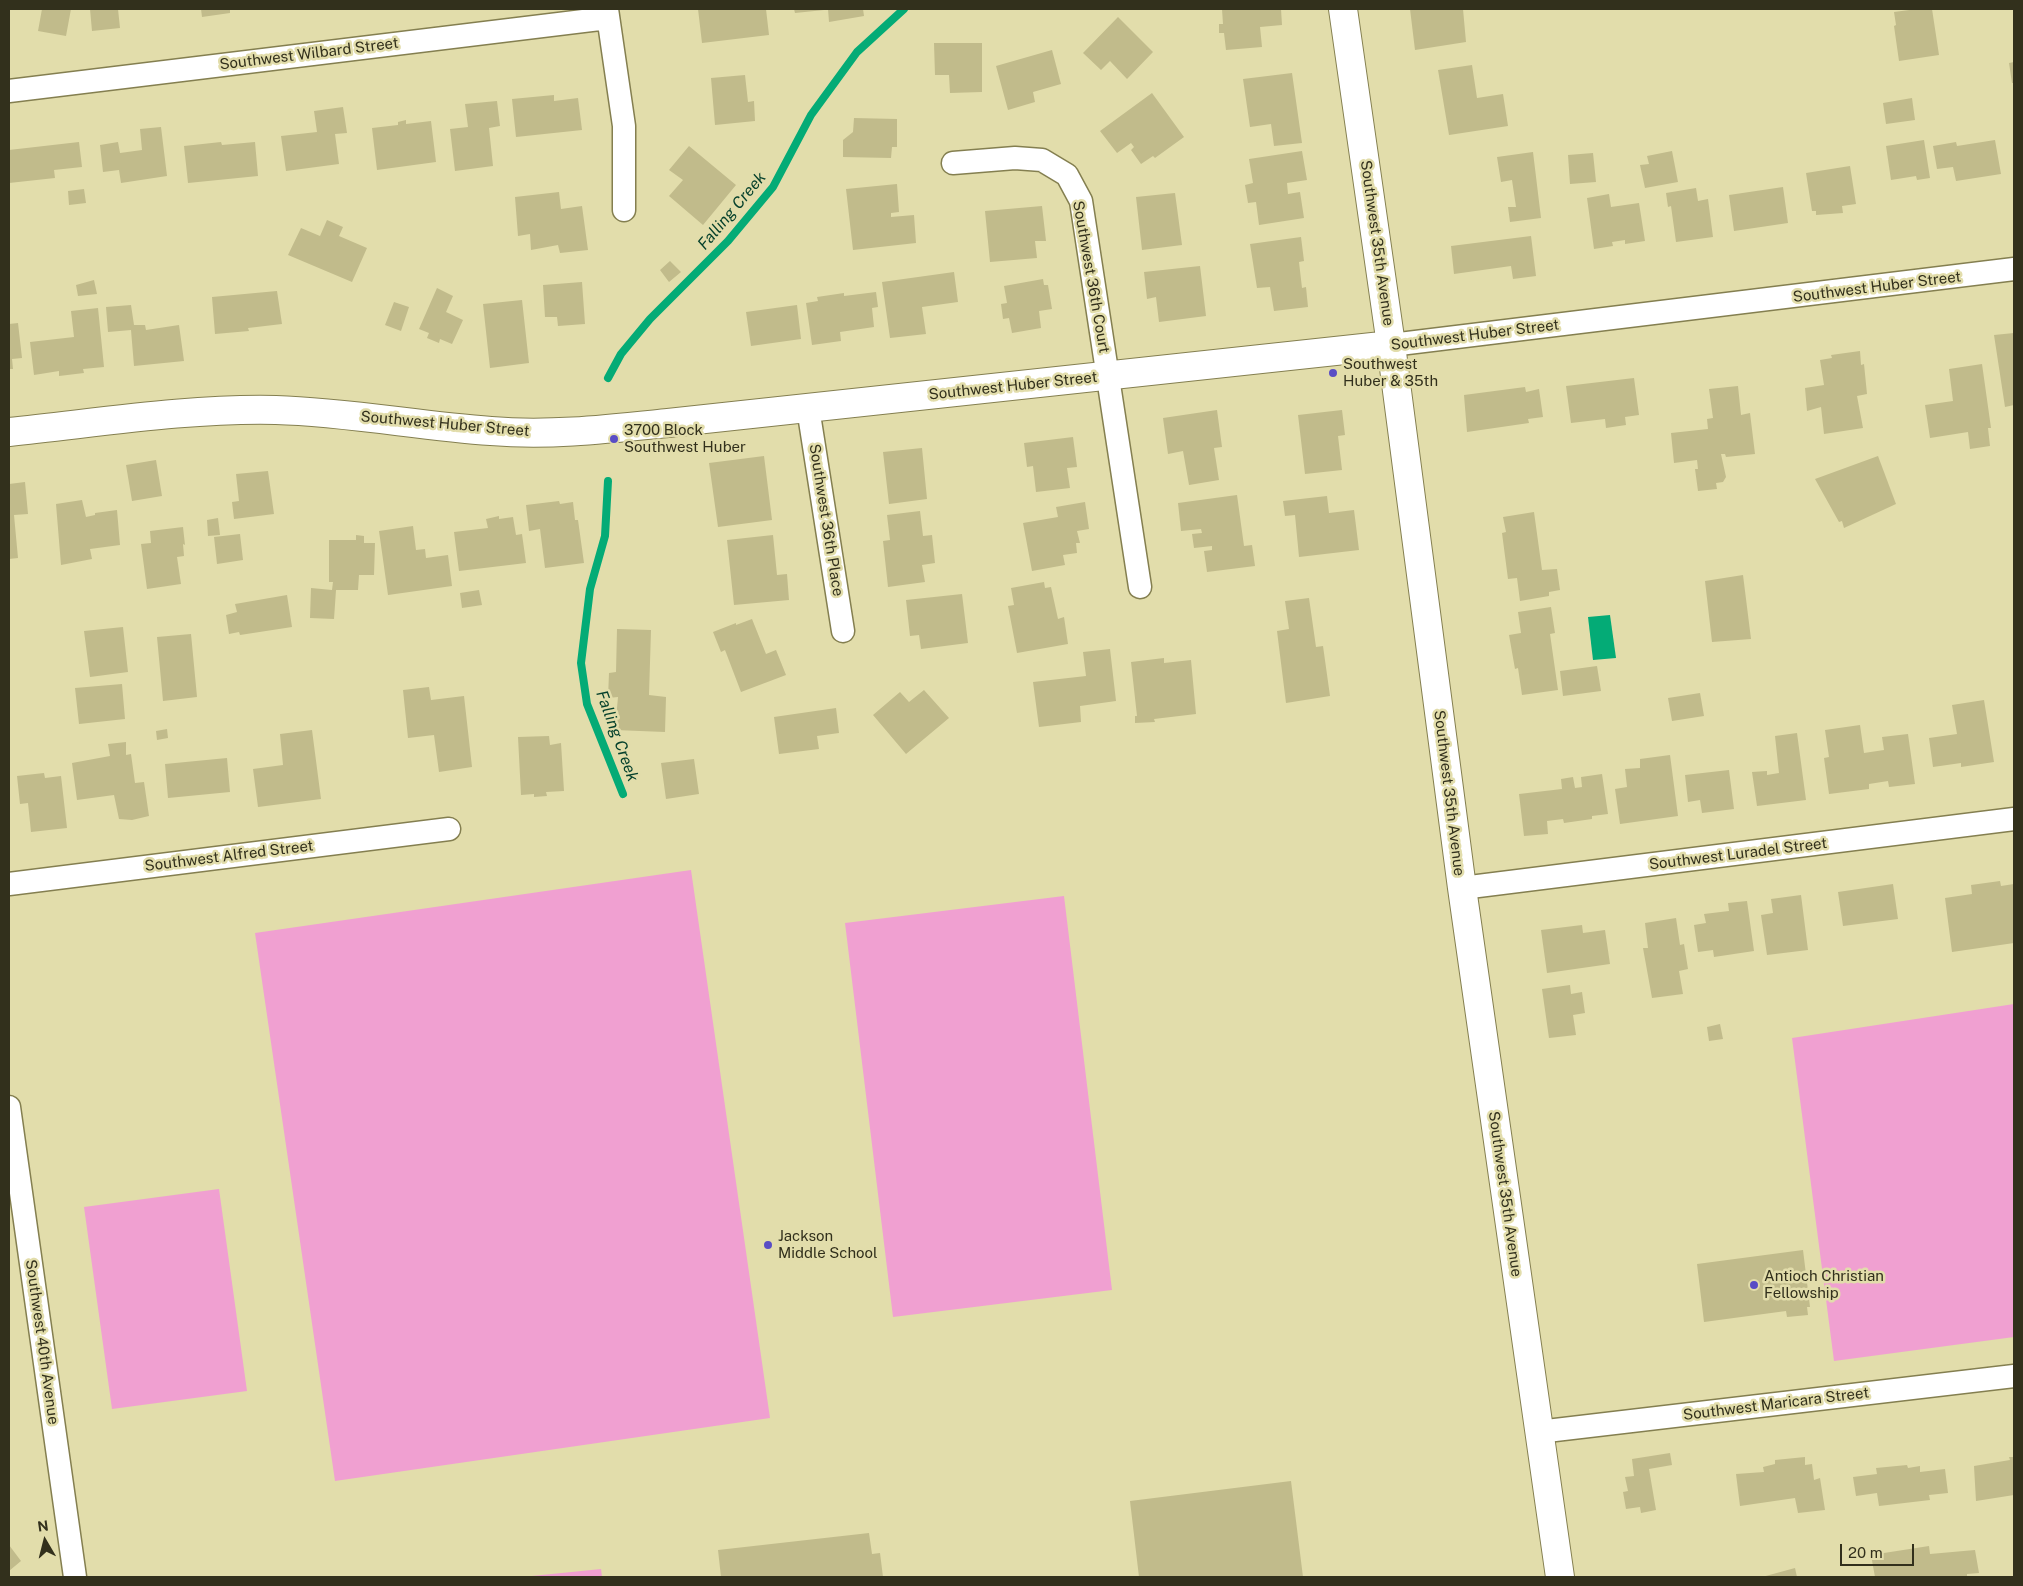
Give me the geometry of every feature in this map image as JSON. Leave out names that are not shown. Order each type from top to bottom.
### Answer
[{"type":"street","name":"Southwest 35th Avenue","points":[[1343,9],[1391,345],[1462,888],[1560,1577]]},
{"type":"street","name":"Southwest Wilbard Street","points":[[9,91],[608,13]]},
{"type":"street","points":[[608,13],[624,126],[624,210]]},
{"type":"street","name":"Southwest 36th Court","points":[[953,163],[1015,158],[1042,160],[1067,175],[1081,201],[1140,587]]},
{"type":"street","name":"Southwest Huber Street","points":[[9,432],[208,412],[276,410],[355,416],[491,431],[569,432],[1391,345],[2014,270]]},
{"type":"street","name":"Southwest 36th Place","points":[[808,408],[843,631]]},
{"type":"street","name":"Southwest Luradel Street","points":[[1462,888],[2014,819]]},
{"type":"street","name":"Southwest Alfred Street","points":[[9,884],[449,829]]},
{"type":"street","name":"Southwest 40th Avenue","points":[[9,1107],[75,1577]]},
{"type":"street","name":"Southwest Maricara Street","points":[[1538,1432],[2014,1376]]},
{"type":"shaded area","points":[[1610,615],[1616,658],[1593,660],[1588,617]]},
{"type":"shaded area","points":[[691,870],[770,1418],[335,1481],[255,933]]},
{"type":"shaded area","points":[[1064,896],[1112,1290],[893,1317],[845,923]]},
{"type":"shaded area","points":[[2014,1004],[2014,1337],[1834,1361],[1792,1038]]},
{"type":"shaded area","points":[[219,1189],[247,1391],[112,1409],[84,1207]]},
{"type":"shaded area","points":[[601,1569],[602,1577],[522,1577]]},
{"type":"building","points":[[42,9],[71,9],[66,36],[38,31]]},
{"type":"building","points":[[90,9],[118,9],[120,28],[92,31]]},
{"type":"building","points":[[201,9],[230,9],[230,13],[202,17]]},
{"type":"building","points":[[698,9],[766,9],[769,35],[702,43]]},
{"type":"building","points":[[794,9],[824,9],[824,10],[795,13]]},
{"type":"building","points":[[828,9],[863,9],[864,16],[829,22]]},
{"type":"building","points":[[1222,9],[1281,9],[1282,25],[1260,27],[1262,47],[1226,50],[1224,33],[1219,33],[1219,24],[1223,24]]},
{"type":"building","points":[[1410,9],[1463,9],[1466,42],[1415,50]]},
{"type":"building","points":[[1932,9],[1939,55],[1899,61],[1894,12]]},
{"type":"building","points":[[1118,17],[1153,52],[1127,79],[1110,61],[1101,70],[1083,53]]},
{"type":"building","points":[[934,43],[982,43],[982,92],[950,93],[949,75],[935,75]]},
{"type":"building","points":[[1052,50],[1061,84],[1033,92],[1035,102],[1008,110],[996,66]]},
{"type":"building","points":[[2014,62],[2014,83],[2012,83],[2009,63]]},
{"type":"building","points":[[1472,65],[1477,98],[1503,94],[1508,126],[1449,135],[1438,70]]},
{"type":"building","points":[[1292,73],[1302,143],[1274,146],[1271,124],[1250,127],[1243,79]]},
{"type":"building","points":[[745,75],[748,102],[754,101],[755,121],[715,125],[711,78]]},
{"type":"building","points":[[1152,93],[1184,137],[1155,158],[1153,156],[1141,164],[1131,150],[1134,147],[1131,143],[1117,153],[1100,131]]},
{"type":"building","points":[[554,95],[554,101],[578,98],[582,130],[516,137],[512,99]]},
{"type":"building","points":[[1912,98],[1915,120],[1886,124],[1883,103]]},
{"type":"building","points":[[497,101],[500,126],[489,128],[493,166],[455,171],[450,129],[468,127],[465,104]]},
{"type":"building","points":[[343,107],[347,133],[335,134],[339,164],[286,171],[281,136],[317,132],[314,111]]},
{"type":"building","points":[[854,118],[897,119],[897,147],[892,147],[891,158],[843,157],[843,140],[853,132]]},
{"type":"building","points":[[406,120],[406,124],[431,121],[436,162],[377,170],[372,128],[398,125],[398,122]]},
{"type":"building","points":[[161,127],[167,176],[121,183],[119,170],[103,172],[100,145],[118,142],[120,153],[142,150],[140,129]]},
{"type":"building","points":[[1924,140],[1930,178],[1917,180],[1916,176],[1891,180],[1886,146]]},
{"type":"building","points":[[1995,140],[2001,174],[1956,181],[1953,167],[1937,169],[1933,146],[1956,142],[1957,146]]},
{"type":"building","points":[[79,142],[82,167],[54,170],[55,178],[9,183],[9,150]]},
{"type":"building","points":[[221,142],[222,145],[255,142],[258,176],[188,183],[184,146]]},
{"type":"building","points":[[689,146],[736,185],[703,225],[669,196],[683,180],[669,170]]},
{"type":"building","points":[[1302,151],[1307,180],[1287,183],[1288,194],[1300,192],[1304,218],[1259,225],[1256,202],[1248,203],[1245,185],[1253,183],[1249,159]]},
{"type":"building","points":[[1672,151],[1678,182],[1645,188],[1640,165],[1649,164],[1647,156]]},
{"type":"building","points":[[1533,152],[1541,218],[1510,222],[1508,207],[1516,207],[1512,180],[1501,182],[1497,157]]},
{"type":"building","points":[[1593,153],[1596,182],[1570,184],[1568,155]]},
{"type":"building","points":[[1850,166],[1856,204],[1842,206],[1843,213],[1816,215],[1816,211],[1812,211],[1806,173]]},
{"type":"building","points":[[897,184],[899,212],[891,213],[891,217],[914,215],[916,243],[853,250],[846,189]]},
{"type":"building","points":[[1783,187],[1788,223],[1734,231],[1729,195]]},
{"type":"building","points":[[1696,188],[1698,201],[1708,199],[1713,237],[1676,242],[1671,206],[1668,207],[1666,193]]},
{"type":"building","points":[[84,189],[86,203],[69,205],[68,191]]},
{"type":"building","points":[[559,192],[561,209],[582,206],[588,250],[560,253],[558,245],[531,250],[530,234],[518,236],[515,197]]},
{"type":"building","points":[[1175,193],[1182,245],[1142,250],[1136,197]]},
{"type":"building","points":[[1609,194],[1611,207],[1639,203],[1645,241],[1625,244],[1625,240],[1612,242],[1613,246],[1594,249],[1587,198]]},
{"type":"building","points":[[1042,206],[1046,241],[1035,241],[1037,258],[990,262],[985,211]]},
{"type":"building","points":[[327,220],[343,227],[339,236],[367,248],[352,282],[288,255],[301,228],[320,236]]},
{"type":"building","points":[[1531,236],[1536,276],[1513,279],[1511,266],[1454,274],[1451,246]]},
{"type":"building","points":[[1301,237],[1304,261],[1299,262],[1302,288],[1306,287],[1308,307],[1274,311],[1270,287],[1257,288],[1250,244]]},
{"type":"building","points":[[670,261],[681,272],[669,282],[660,270]]},
{"type":"building","points":[[1200,266],[1206,316],[1159,322],[1156,297],[1147,299],[1144,272]]},
{"type":"building","points":[[954,272],[958,302],[922,307],[926,334],[890,338],[882,282]]},
{"type":"building","points":[[1043,279],[1044,285],[1048,285],[1052,309],[1039,311],[1041,328],[1012,333],[1009,318],[1003,319],[1001,304],[1007,303],[1004,286]]},
{"type":"building","points":[[94,280],[97,294],[78,296],[76,285]]},
{"type":"building","points":[[582,282],[585,324],[558,326],[557,317],[545,317],[543,285]]},
{"type":"building","points":[[437,288],[453,296],[446,312],[463,320],[452,344],[440,339],[439,343],[427,338],[429,333],[419,329]]},
{"type":"building","points":[[277,291],[282,324],[248,328],[249,331],[215,334],[212,297]]},
{"type":"building","points":[[876,292],[878,307],[872,308],[874,327],[840,332],[841,341],[812,345],[806,303],[818,301],[817,297],[844,293],[844,296]]},
{"type":"building","points":[[522,300],[529,363],[490,368],[483,304]]},
{"type":"building","points":[[394,302],[409,307],[401,331],[385,325]]},
{"type":"building","points":[[131,305],[134,325],[145,325],[146,330],[179,325],[184,361],[134,366],[131,330],[108,332],[106,307]]},
{"type":"building","points":[[797,305],[801,339],[751,346],[746,312]]},
{"type":"building","points":[[98,308],[104,367],[83,369],[84,373],[59,376],[59,371],[34,375],[30,342],[74,337],[71,311]]},
{"type":"building","points":[[18,323],[22,358],[12,359],[13,369],[9,369],[9,324]]},
{"type":"building","points":[[2014,333],[2014,405],[2005,407],[1994,335]]},
{"type":"building","points":[[1860,351],[1861,365],[1864,364],[1867,394],[1857,396],[1863,428],[1824,434],[1821,407],[1807,411],[1805,388],[1824,385],[1820,360],[1832,358],[1831,355]]},
{"type":"building","points":[[1982,364],[1991,428],[1988,428],[1990,446],[1970,449],[1968,432],[1930,438],[1925,405],[1953,401],[1949,369]]},
{"type":"building","points":[[1634,378],[1639,415],[1625,417],[1626,425],[1606,428],[1605,419],[1571,423],[1566,386]]},
{"type":"building","points":[[1738,386],[1741,415],[1750,413],[1755,454],[1726,457],[1725,454],[1721,454],[1726,477],[1723,482],[1716,483],[1717,489],[1698,491],[1695,469],[1698,469],[1697,460],[1674,463],[1671,433],[1708,429],[1707,419],[1713,418],[1709,389]]},
{"type":"building","points":[[1525,387],[1526,392],[1539,389],[1543,417],[1528,419],[1529,423],[1467,432],[1464,395]]},
{"type":"building","points":[[1217,410],[1222,447],[1214,448],[1219,480],[1189,485],[1183,451],[1168,454],[1163,418]]},
{"type":"building","points":[[1342,410],[1345,435],[1338,436],[1342,470],[1305,474],[1298,415]]},
{"type":"building","points":[[1073,437],[1077,467],[1067,468],[1070,488],[1036,492],[1033,466],[1027,467],[1024,443]]},
{"type":"building","points":[[922,448],[927,499],[889,504],[883,452]]},
{"type":"building","points":[[764,456],[772,520],[718,527],[709,463]]},
{"type":"building","points":[[1878,456],[1896,504],[1844,528],[1842,521],[1839,522],[1815,479]]},
{"type":"building","points":[[156,460],[162,496],[132,501],[126,465]]},
{"type":"building","points":[[268,471],[274,514],[234,519],[232,502],[239,501],[236,474]]},
{"type":"building","points":[[25,482],[28,514],[14,515],[18,558],[9,559],[9,484]]},
{"type":"building","points":[[1237,495],[1244,546],[1252,545],[1255,566],[1207,572],[1204,551],[1212,550],[1212,546],[1194,548],[1192,534],[1202,533],[1201,529],[1181,531],[1178,503]]},
{"type":"building","points":[[1327,496],[1329,513],[1354,510],[1359,550],[1299,557],[1295,515],[1285,516],[1283,501]]},
{"type":"building","points":[[82,500],[86,517],[95,515],[95,513],[117,510],[120,545],[90,549],[92,559],[61,565],[56,504]]},
{"type":"building","points":[[559,501],[560,504],[573,502],[575,520],[578,520],[584,563],[545,568],[540,529],[529,531],[526,505]]},
{"type":"building","points":[[1085,502],[1089,529],[1077,531],[1080,543],[1076,543],[1077,553],[1063,555],[1065,565],[1032,571],[1023,523],[1058,517],[1056,507]]},
{"type":"building","points":[[920,511],[923,536],[932,535],[935,563],[922,565],[925,582],[888,587],[883,541],[890,540],[887,515]]},
{"type":"building","points":[[1534,512],[1542,570],[1557,569],[1560,590],[1549,592],[1549,596],[1520,601],[1517,578],[1508,579],[1502,533],[1506,532],[1503,517]]},
{"type":"building","points":[[499,516],[499,519],[513,517],[516,535],[522,534],[526,563],[459,571],[454,532],[488,528],[486,519]]},
{"type":"building","points":[[218,518],[220,535],[208,536],[207,520]]},
{"type":"building","points":[[413,526],[416,550],[425,549],[426,558],[448,555],[452,586],[388,595],[379,531]]},
{"type":"building","points":[[183,527],[184,556],[177,557],[181,584],[147,589],[141,544],[151,543],[150,531]]},
{"type":"building","points":[[240,534],[243,560],[217,564],[214,537]]},
{"type":"building","points":[[356,535],[364,536],[364,543],[375,543],[374,575],[359,575],[358,590],[336,590],[334,619],[310,618],[311,588],[332,590],[333,582],[329,582],[329,540],[356,540]]},
{"type":"building","points":[[773,535],[777,575],[787,574],[789,600],[734,605],[727,540]]},
{"type":"building","points":[[1743,575],[1751,639],[1712,642],[1705,581]]},
{"type":"building","points":[[1044,582],[1045,588],[1051,587],[1058,619],[1064,617],[1068,644],[1017,653],[1008,606],[1014,605],[1011,588]]},
{"type":"building","points":[[479,590],[482,605],[462,608],[460,593]]},
{"type":"building","points":[[962,594],[968,643],[921,649],[919,635],[910,636],[906,600]]},
{"type":"building","points":[[287,595],[292,627],[240,635],[239,632],[229,634],[226,615],[237,612],[235,604]]},
{"type":"building","points":[[1309,598],[1316,647],[1323,646],[1330,696],[1286,703],[1277,631],[1289,629],[1285,601]]},
{"type":"building","points":[[1551,607],[1555,633],[1550,634],[1558,690],[1522,695],[1518,668],[1515,669],[1509,635],[1521,633],[1518,612]]},
{"type":"building","points":[[752,619],[766,654],[776,650],[786,675],[741,692],[725,650],[721,652],[713,632]]},
{"type":"building","points":[[123,627],[128,672],[90,677],[84,631]]},
{"type":"building","points":[[617,629],[651,630],[649,695],[666,697],[665,732],[615,730],[618,697],[608,698],[609,673],[616,672]]},
{"type":"building","points":[[191,634],[197,697],[163,701],[157,637]]},
{"type":"building","points":[[1110,649],[1116,701],[1080,706],[1081,722],[1039,727],[1033,682],[1086,676],[1083,652]]},
{"type":"building","points":[[1164,658],[1164,663],[1191,660],[1196,714],[1154,719],[1155,722],[1135,723],[1135,716],[1137,716],[1131,662]]},
{"type":"building","points":[[1597,666],[1601,691],[1563,696],[1560,671]]},
{"type":"building","points":[[122,684],[125,719],[79,724],[75,688]]},
{"type":"building","points":[[429,687],[431,700],[464,696],[472,767],[439,772],[434,735],[408,738],[403,690]]},
{"type":"building","points":[[924,690],[949,718],[906,754],[873,715],[900,692],[909,702]]},
{"type":"building","points":[[1700,693],[1704,716],[1672,721],[1668,698]]},
{"type":"building","points":[[1984,700],[1994,762],[1961,767],[1961,763],[1933,767],[1929,738],[1957,734],[1952,705]]},
{"type":"building","points":[[836,708],[839,733],[817,736],[819,749],[779,754],[774,717]]},
{"type":"building","points":[[1860,725],[1864,753],[1884,750],[1882,737],[1908,734],[1915,784],[1889,787],[1888,781],[1869,784],[1869,789],[1829,794],[1824,758],[1829,757],[1825,730]]},
{"type":"building","points":[[167,729],[168,738],[157,740],[156,731]]},
{"type":"building","points":[[312,730],[321,799],[258,807],[253,769],[283,765],[280,734]]},
{"type":"building","points":[[1797,733],[1806,800],[1757,806],[1752,772],[1767,771],[1767,775],[1779,773],[1775,736]]},
{"type":"building","points":[[549,736],[550,745],[561,743],[564,791],[546,792],[547,796],[521,795],[518,737]]},
{"type":"building","points":[[126,742],[126,755],[131,754],[135,783],[144,782],[149,816],[132,820],[119,819],[114,795],[77,800],[72,763],[110,756],[108,744]]},
{"type":"building","points":[[1670,755],[1678,816],[1620,824],[1615,789],[1627,787],[1625,769],[1640,768],[1640,759]]},
{"type":"building","points":[[227,758],[230,792],[168,798],[165,764]]},
{"type":"building","points":[[694,759],[699,794],[666,799],[661,763]]},
{"type":"building","points":[[1729,770],[1734,809],[1702,813],[1700,800],[1688,802],[1685,775]]},
{"type":"building","points":[[44,773],[45,778],[61,776],[67,828],[31,832],[28,803],[20,804],[17,776]]},
{"type":"building","points":[[1602,774],[1608,814],[1592,816],[1592,819],[1564,823],[1563,819],[1547,821],[1548,834],[1524,836],[1519,794],[1562,789],[1561,779],[1573,777],[1575,788],[1582,787],[1581,777]]},
{"type":"building","points":[[2000,881],[2001,886],[2014,884],[2014,943],[1952,952],[1945,898],[1972,894],[1971,885]]},
{"type":"building","points":[[1893,884],[1898,919],[1843,926],[1838,892]]},
{"type":"building","points":[[1801,895],[1808,950],[1767,955],[1761,915],[1773,913],[1771,899]]},
{"type":"building","points":[[1747,901],[1754,951],[1714,957],[1713,950],[1698,952],[1694,925],[1706,923],[1704,914],[1729,911],[1728,903]]},
{"type":"building","points":[[1676,918],[1680,945],[1684,944],[1688,969],[1679,971],[1683,994],[1652,998],[1643,948],[1648,948],[1645,923]]},
{"type":"building","points":[[1582,925],[1583,933],[1605,930],[1610,964],[1547,973],[1541,930]]},
{"type":"building","points":[[1570,985],[1571,994],[1582,992],[1585,1013],[1573,1015],[1576,1035],[1549,1038],[1542,989]]},
{"type":"building","points":[[1720,1024],[1723,1039],[1709,1041],[1707,1027]]},
{"type":"building","name":"Antioch Christian Fellowship","points":[[1803,1250],[1810,1307],[1807,1307],[1808,1315],[1787,1317],[1786,1311],[1704,1322],[1697,1264]]},
{"type":"building","points":[[1670,1453],[1672,1465],[1649,1469],[1656,1510],[1641,1513],[1640,1507],[1626,1509],[1623,1492],[1628,1491],[1625,1477],[1634,1476],[1632,1459]]},
{"type":"building","points":[[1805,1457],[1805,1465],[1812,1464],[1814,1480],[1820,1478],[1825,1510],[1798,1513],[1795,1498],[1740,1506],[1736,1474],[1764,1472],[1763,1467],[1775,1464],[1775,1460]]},
{"type":"building","points":[[2009,1457],[2014,1457],[2014,1495],[1976,1501],[1974,1466],[2010,1460]]},
{"type":"building","points":[[1907,1465],[1908,1468],[1920,1466],[1920,1472],[1945,1469],[1948,1493],[1929,1495],[1930,1500],[1879,1506],[1877,1493],[1856,1496],[1853,1477],[1877,1474],[1876,1468]]},
{"type":"building","points":[[1291,1481],[1303,1577],[1139,1577],[1130,1501]]},
{"type":"building","points":[[869,1533],[872,1554],[880,1553],[883,1577],[721,1577],[718,1550]]},
{"type":"building","points":[[9,1545],[21,1561],[9,1571]]},
{"type":"building","points":[[1929,1546],[1930,1554],[1975,1550],[1979,1573],[1967,1574],[1967,1577],[1875,1577],[1871,1555]]},
{"type":"building","points":[[1795,1568],[1797,1577],[1762,1577]]},
{"type":"waterway","name":"Falling Creek","points":[[608,378],[621,354],[650,319],[728,241],[773,187],[811,115],[857,52],[904,9]]},
{"type":"waterway","name":"Falling Creek","points":[[608,481],[605,536],[590,589],[581,663],[587,704],[623,794]]},
{"type":"place","name":"Southwest Huber & 35th","points":[[1333,373]]},
{"type":"place","name":"3700 Block Southwest Huber","points":[[614,439]]},
{"type":"place","name":"Jackson Middle School","points":[[768,1245]]},
{"type":"place","name":"Antioch Christian Fellowship","points":[[1754,1285]]}]
